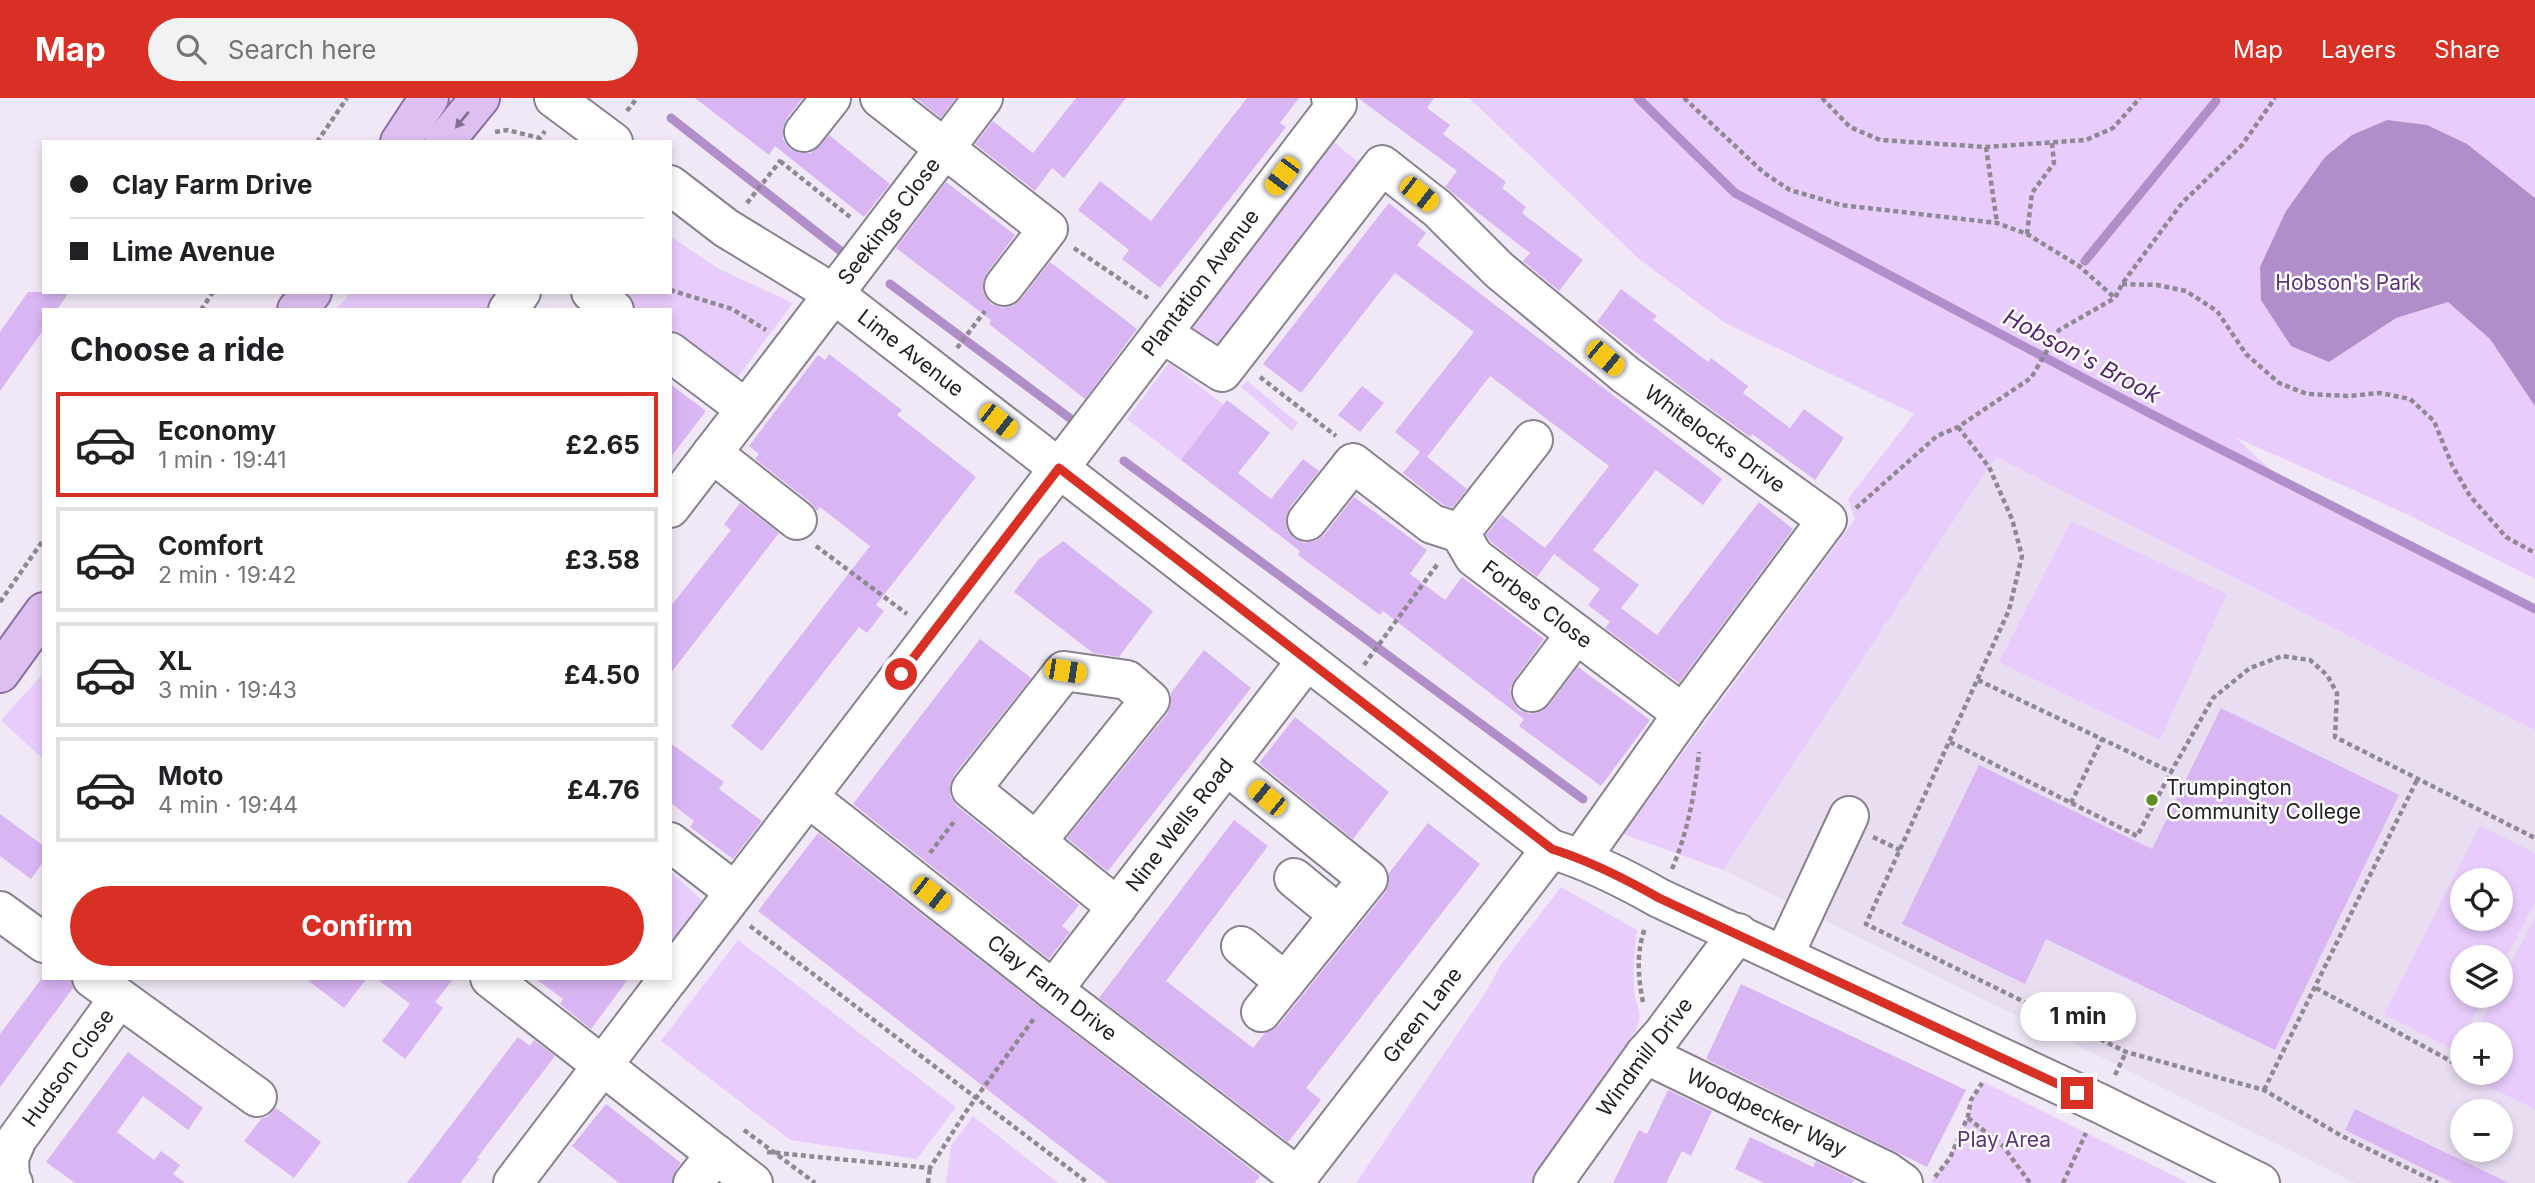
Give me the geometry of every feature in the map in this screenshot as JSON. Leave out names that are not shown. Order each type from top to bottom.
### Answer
[{"type":"main road","points":[[401,140],[429,98]]},
{"type":"main road","points":[[447,140],[485,116]]},
{"type":"main road","points":[[273,308],[283,294]]},
{"type":"main road","points":[[299,308],[310,294]]},
{"type":"main road","points":[[6,665],[42,615]]},
{"type":"main road","points":[[6,665],[42,622]]},
{"type":"street","points":[[792,147],[831,98]]},
{"type":"street","name":"Seekings Close","points":[[880,98],[1048,229]]},
{"type":"street","points":[[944,149],[983,98]]},
{"type":"street","name":"Plantation Avenue","points":[[1059,468],[1337,104],[1331,98]]},
{"type":"street","points":[[558,101],[610,140]]},
{"type":"street","name":"Seekings Close","points":[[672,505],[944,149]]},
{"type":"street","name":"Whitelocks Drive","points":[[1234,357],[1382,165],[1438,209],[1499,270],[1626,375],[1826,520]]},
{"type":"street","name":"Lime Avenue","points":[[672,187],[726,228],[834,294],[1307,660],[1567,854],[1620,876],[1659,898],[2101,1104],[2246,1180]]},
{"type":"street","points":[[993,301],[1048,229]]},
{"type":"street","points":[[594,294],[611,308]]},
{"type":"street","points":[[1168,325],[1222,372],[1234,357]]},
{"type":"street","points":[[672,354],[746,409]]},
{"type":"street","points":[[1307,521],[1353,463],[1432,524],[1460,533],[1533,440]]},
{"type":"street","points":[[712,453],[797,520]]},
{"type":"street","points":[[672,975],[1059,468]]},
{"type":"street","points":[[1567,854],[1683,714],[1826,520]]},
{"type":"street","name":"Forbes Close","points":[[1460,533],[1474,557],[1683,714]]},
{"type":"street","points":[[1532,692],[1576,634]]},
{"type":"street","name":"Nine Wells Road","points":[[1053,990],[1307,660]]},
{"type":"street","points":[[1036,842],[1150,701],[1127,680],[1065,671],[962,800],[1036,842],[1116,907]]},
{"type":"street","points":[[1226,765],[1368,879],[1261,1012]]},
{"type":"street","name":"Clay Farm Drive","points":[[808,797],[1295,1180]]},
{"type":"street","points":[[1784,955],[1849,817]]},
{"type":"street","points":[[672,844],[730,900]]},
{"type":"street","name":"Green Lane","points":[[1295,1180],[1567,854]]},
{"type":"street","points":[[1294,878],[1339,915]]},
{"type":"street","points":[[0,911],[42,942]]},
{"type":"street","name":"Windmill Drive","points":[[1553,1183],[1645,1054],[1738,933]]},
{"type":"street","points":[[1241,946],[1285,982]]},
{"type":"street","points":[[493,980],[603,1066],[704,1169],[753,1183]]},
{"type":"street","points":[[513,1183],[668,980]]},
{"type":"street","points":[[106,988],[257,1097]]},
{"type":"street","name":"Hudson Close","points":[[13,1183],[10,1181],[9,1158],[18,1139],[106,988]]},
{"type":"street","name":"Woodpecker Way","points":[[1645,1054],[1890,1179]]},
{"type":"path","points":[[318,140],[347,98]]},
{"type":"path","points":[[1684,98],[1755,165],[1790,190],[1841,205],[1997,223],[2027,234],[2080,266],[2115,298]]},
{"type":"path","points":[[1822,98],[1850,127],[1880,140],[1986,147],[2086,141],[2113,128],[2140,98]]},
{"type":"path","points":[[1826,520],[1853,511],[1937,436],[1958,427],[2031,378],[2059,330],[2115,298],[2122,284],[2182,203],[2242,145],[2275,98]]},
{"type":"path","points":[[485,116],[507,130],[540,138],[558,101]]},
{"type":"path","points":[[2027,234],[2032,193],[2054,163],[2052,143]]},
{"type":"path","points":[[746,203],[792,147],[877,238]]},
{"type":"path","points":[[1986,147],[1997,223]]},
{"type":"path","points":[[1048,229],[1168,325]]},
{"type":"path","points":[[2122,284],[2157,285],[2186,291],[2217,311],[2246,354],[2279,383],[2307,394],[2348,396],[2380,393],[2410,399],[2434,421],[2452,465],[2470,496],[2506,537],[2535,553]]},
{"type":"path","points":[[672,291],[732,309],[793,347]]},
{"type":"path","points":[[960,344],[993,301]]},
{"type":"path","points":[[1234,357],[1342,441],[1353,463]]},
{"type":"path","points":[[1958,427],[1989,467],[2012,519],[2022,556],[2009,610],[1866,924],[2126,1052],[2264,1090],[2340,1135],[2438,1183]]},
{"type":"path","points":[[797,520],[819,551],[933,633]]},
{"type":"path","points":[[1368,660],[1460,533]]},
{"type":"path","points":[[0,602],[42,542]]},
{"type":"path","points":[[1950,742],[2137,836],[2213,698],[2249,668],[2282,656],[2310,660],[2327,675],[2337,693],[2335,737],[2535,838]]},
{"type":"path","points":[[1978,681],[2171,772]]},
{"type":"path","points":[[1659,898],[1679,853],[1695,798],[1699,744],[1683,714]]},
{"type":"path","points":[[2071,803],[2102,739]]},
{"type":"path","points":[[2264,1090],[2418,778]]},
{"type":"path","points":[[911,878],[956,820],[962,800]]},
{"type":"path","points":[[730,900],[977,1099],[1088,1183]]},
{"type":"path","points":[[2316,988],[2450,1061]]},
{"type":"path","points":[[928,1183],[930,1168],[1053,990]]},
{"type":"path","points":[[1930,1183],[1950,1158],[1968,1118],[1970,1100],[1983,1082]]},
{"type":"path","points":[[1968,1118],[2003,1146],[2030,1183]]},
{"type":"path","points":[[2063,1183],[2086,1133]]},
{"type":"path","points":[[704,1169],[775,1152],[930,1168]]},
{"type":"shaded area","points":[[2387,120],[2427,125],[2467,144],[2535,198],[2535,406],[2490,339],[2448,302],[2396,318],[2329,362],[2291,346],[2261,300],[2260,267],[2286,211],[2325,157],[2352,135]]},
{"type":"shaded area","name":"Trumpington Community College","points":[[1996,457],[2535,730],[2535,1183],[2355,1183],[1723,870]]},
{"type":"green space","name":"Hobson's Park","points":[[1469,98],[2535,98],[2535,579],[2409,515],[2235,437],[2282,480],[2535,613],[2535,730],[1996,457],[1723,870],[1623,834],[1855,519],[1848,499],[1914,414],[1725,323],[1639,259]]},
{"type":"green space","points":[[1330,139],[1363,166],[1229,345],[1212,350],[1192,337],[1192,315]]},
{"type":"green space","points":[[672,237],[719,269],[793,303],[734,382],[672,336],[672,308],[632,308],[615,294],[672,294]]},
{"type":"green space","points":[[350,294],[499,294],[489,308],[337,308]]},
{"type":"green space","points":[[1169,363],[1224,405],[1181,460],[1127,419]]},
{"type":"green space","points":[[1247,381],[1298,423],[1292,431],[1241,387]]},
{"type":"green space","points":[[2071,521],[2227,594],[2160,740],[1999,662]]},
{"type":"green space","points":[[42,675],[42,758],[1,720]]},
{"type":"green space","points":[[2480,826],[2535,853],[2535,902],[2513,945],[2450,945],[2450,1008],[2479,1008],[2471,1022],[2450,1022],[2450,1048],[2384,1014],[2450,885],[2450,931],[2513,931],[2513,868],[2459,868]]},
{"type":"green space","points":[[672,873],[704,902],[672,943]]},
{"type":"green space","points":[[1561,887],[1637,930],[1634,982],[1639,1017],[1637,1028],[1539,1183],[1356,1183],[1486,992],[1500,966]]},
{"type":"green space","points":[[2535,917],[2535,1109],[2484,1085],[2513,1085],[2513,1022],[2480,1022],[2488,1008],[2513,1008],[2513,960]]},
{"type":"green space","points":[[738,940],[956,1107],[917,1159],[790,1140],[661,1041]]},
{"type":"green space","name":"Play Area","points":[[1983,1082],[2188,1183],[1930,1183],[1950,1158],[1968,1116],[1971,1100]]},
{"type":"green space","points":[[973,1116],[1058,1183],[946,1183],[951,1146]]},
{"type":"building","points":[[695,98],[803,98],[787,118],[783,128],[783,139],[790,149],[811,153],[829,135],[890,184],[864,217],[775,146],[769,155]]},
{"type":"building","points":[[916,98],[956,98],[941,118]]},
{"type":"building","points":[[1076,98],[1126,98],[1064,178],[1052,168],[1035,191],[975,144],[993,121],[1033,153]]},
{"type":"building","points":[[1247,98],[1299,98],[1280,123],[1286,127],[1160,288],[1122,259],[1129,250],[1078,210],[1100,181],[1151,221]]},
{"type":"building","points":[[1358,98],[1434,98],[1427,108],[1450,125],[1443,134],[1506,182],[1502,188],[1526,207],[1522,213],[1583,260],[1559,291],[1523,261],[1530,253],[1445,187],[1457,171]]},
{"type":"building","points":[[946,182],[1015,235],[983,282],[984,294],[991,304],[1002,308],[1013,306],[1050,262],[1137,329],[1085,399],[989,324],[991,320],[896,248]]},
{"type":"building","points":[[1389,203],[1426,233],[1417,245],[1722,479],[1703,505],[1656,470],[1593,550],[1639,585],[1610,622],[1588,605],[1600,589],[1554,554],[1537,577],[1491,542],[1486,535],[1502,515],[1545,548],[1609,466],[1490,376],[1427,457],[1467,489],[1452,508],[1442,504],[1403,473],[1420,452],[1395,432],[1474,332],[1395,273],[1301,393],[1263,364]]},
{"type":"building","points":[[1621,289],[1657,316],[1653,320],[1708,362],[1711,358],[1748,386],[1743,393],[1790,428],[1804,409],[1844,438],[1815,480],[1686,391],[1597,322]]},
{"type":"building","points":[[28,292],[68,294],[58,308],[42,308],[42,332],[0,391],[0,332]]},
{"type":"building","points":[[829,354],[902,410],[897,415],[976,477],[876,605],[884,611],[867,633],[859,627],[762,751],[731,726],[870,546],[820,507],[817,511],[811,503],[755,459],[759,454],[749,446],[818,355],[825,360]]},
{"type":"building","points":[[672,386],[706,411],[672,455]]},
{"type":"building","points":[[1362,386],[1384,403],[1360,432],[1338,415]]},
{"type":"building","points":[[1227,400],[1270,433],[1238,473],[1271,499],[1303,459],[1319,471],[1290,507],[1286,517],[1287,530],[1294,538],[1304,543],[1316,541],[1324,535],[1354,497],[1427,550],[1410,574],[1445,600],[1462,577],[1544,639],[1510,689],[1512,700],[1519,710],[1530,714],[1541,712],[1578,667],[1650,720],[1601,786],[1519,726],[1524,719],[1383,611],[1380,615],[1298,555],[1300,551],[1181,460]]},
{"type":"building","points":[[1759,502],[1793,529],[1679,683],[1605,628],[1621,608],[1657,635]]},
{"type":"building","points":[[740,503],[779,533],[672,671],[672,604],[731,530],[724,524]]},
{"type":"building","points":[[1063,541],[1153,611],[1119,657],[1093,653],[1014,592],[1038,560]]},
{"type":"building","points":[[980,639],[1031,678],[954,775],[950,796],[957,806],[1079,905],[1062,926],[1070,932],[1049,959],[853,804]]},
{"type":"building","points":[[1204,650],[1251,688],[1108,871],[1067,838],[1167,714],[1171,693]]},
{"type":"building","name":"Trumpington Community College","points":[[2221,708],[2399,795],[2275,1050],[2046,939],[2025,984],[1902,924],[1979,765],[2152,849]]},
{"type":"building","points":[[1295,717],[1389,792],[1353,839],[1259,763]]},
{"type":"building","points":[[672,744],[724,782],[719,789],[762,821],[733,859],[690,827],[694,821],[672,804]]},
{"type":"building","points":[[0,814],[42,845],[42,864],[31,879],[0,856]]},
{"type":"building","points":[[1234,820],[1268,846],[1166,981],[1253,1048],[1265,1033],[1278,1026],[1385,893],[1389,873],[1428,823],[1480,864],[1306,1088],[1321,1100],[1288,1142],[1099,998]]},
{"type":"building","points":[[818,833],[1260,1176],[1255,1183],[1108,1183],[758,911]]},
{"type":"building","points":[[42,978],[71,980],[73,988],[0,1087],[0,1034]]},
{"type":"building","points":[[308,980],[365,980],[344,1008]]},
{"type":"building","points":[[379,980],[452,980],[435,1002],[443,1008],[405,1059],[382,1041],[410,1004]]},
{"type":"building","points":[[538,980],[628,980],[591,1029],[560,1004],[563,999]]},
{"type":"building","points":[[1741,984],[1966,1090],[1927,1167],[1706,1059]]},
{"type":"building","points":[[518,1037],[530,1046],[534,1040],[555,1056],[477,1158],[479,1159],[460,1183],[407,1183]]},
{"type":"building","points":[[128,1052],[203,1108],[188,1130],[143,1096],[117,1132],[154,1160],[161,1151],[180,1165],[173,1174],[185,1183],[75,1183],[46,1162]]},
{"type":"building","points":[[1668,1090],[1712,1111],[1691,1156],[1682,1151],[1666,1183],[1613,1183],[1639,1130],[1647,1134]]},
{"type":"building","points":[[606,1104],[681,1163],[672,1183],[619,1183],[572,1146]]},
{"type":"building","points":[[276,1108],[321,1142],[294,1178],[244,1141],[262,1118]]},
{"type":"building","points":[[2355,1109],[2450,1155],[2450,1162],[2465,1162],[2509,1183],[2453,1183],[2345,1130]]},
{"type":"building","points":[[1750,1137],[1813,1167],[1816,1161],[1854,1180],[1852,1183],[1764,1183],[1735,1169]]},
{"type":"waterway","name":"Hobson's Brook","points":[[1638,98],[1735,193],[2155,416],[2535,609]]},
{"type":"waterway","points":[[2085,261],[2216,101]]},
{"type":"waterway","points":[[671,118],[842,252]]},
{"type":"waterway","points":[[890,284],[1071,419]]},
{"type":"waterway","points":[[1124,461],[1583,799]]},
{"type":"place","name":"Trumpington Community College","points":[[2152,800]]},
{"type":"route","points":[[901,674],[1059,468],[1552,849],[1581,858],[1620,876],[1659,898],[2077,1093]]}]
